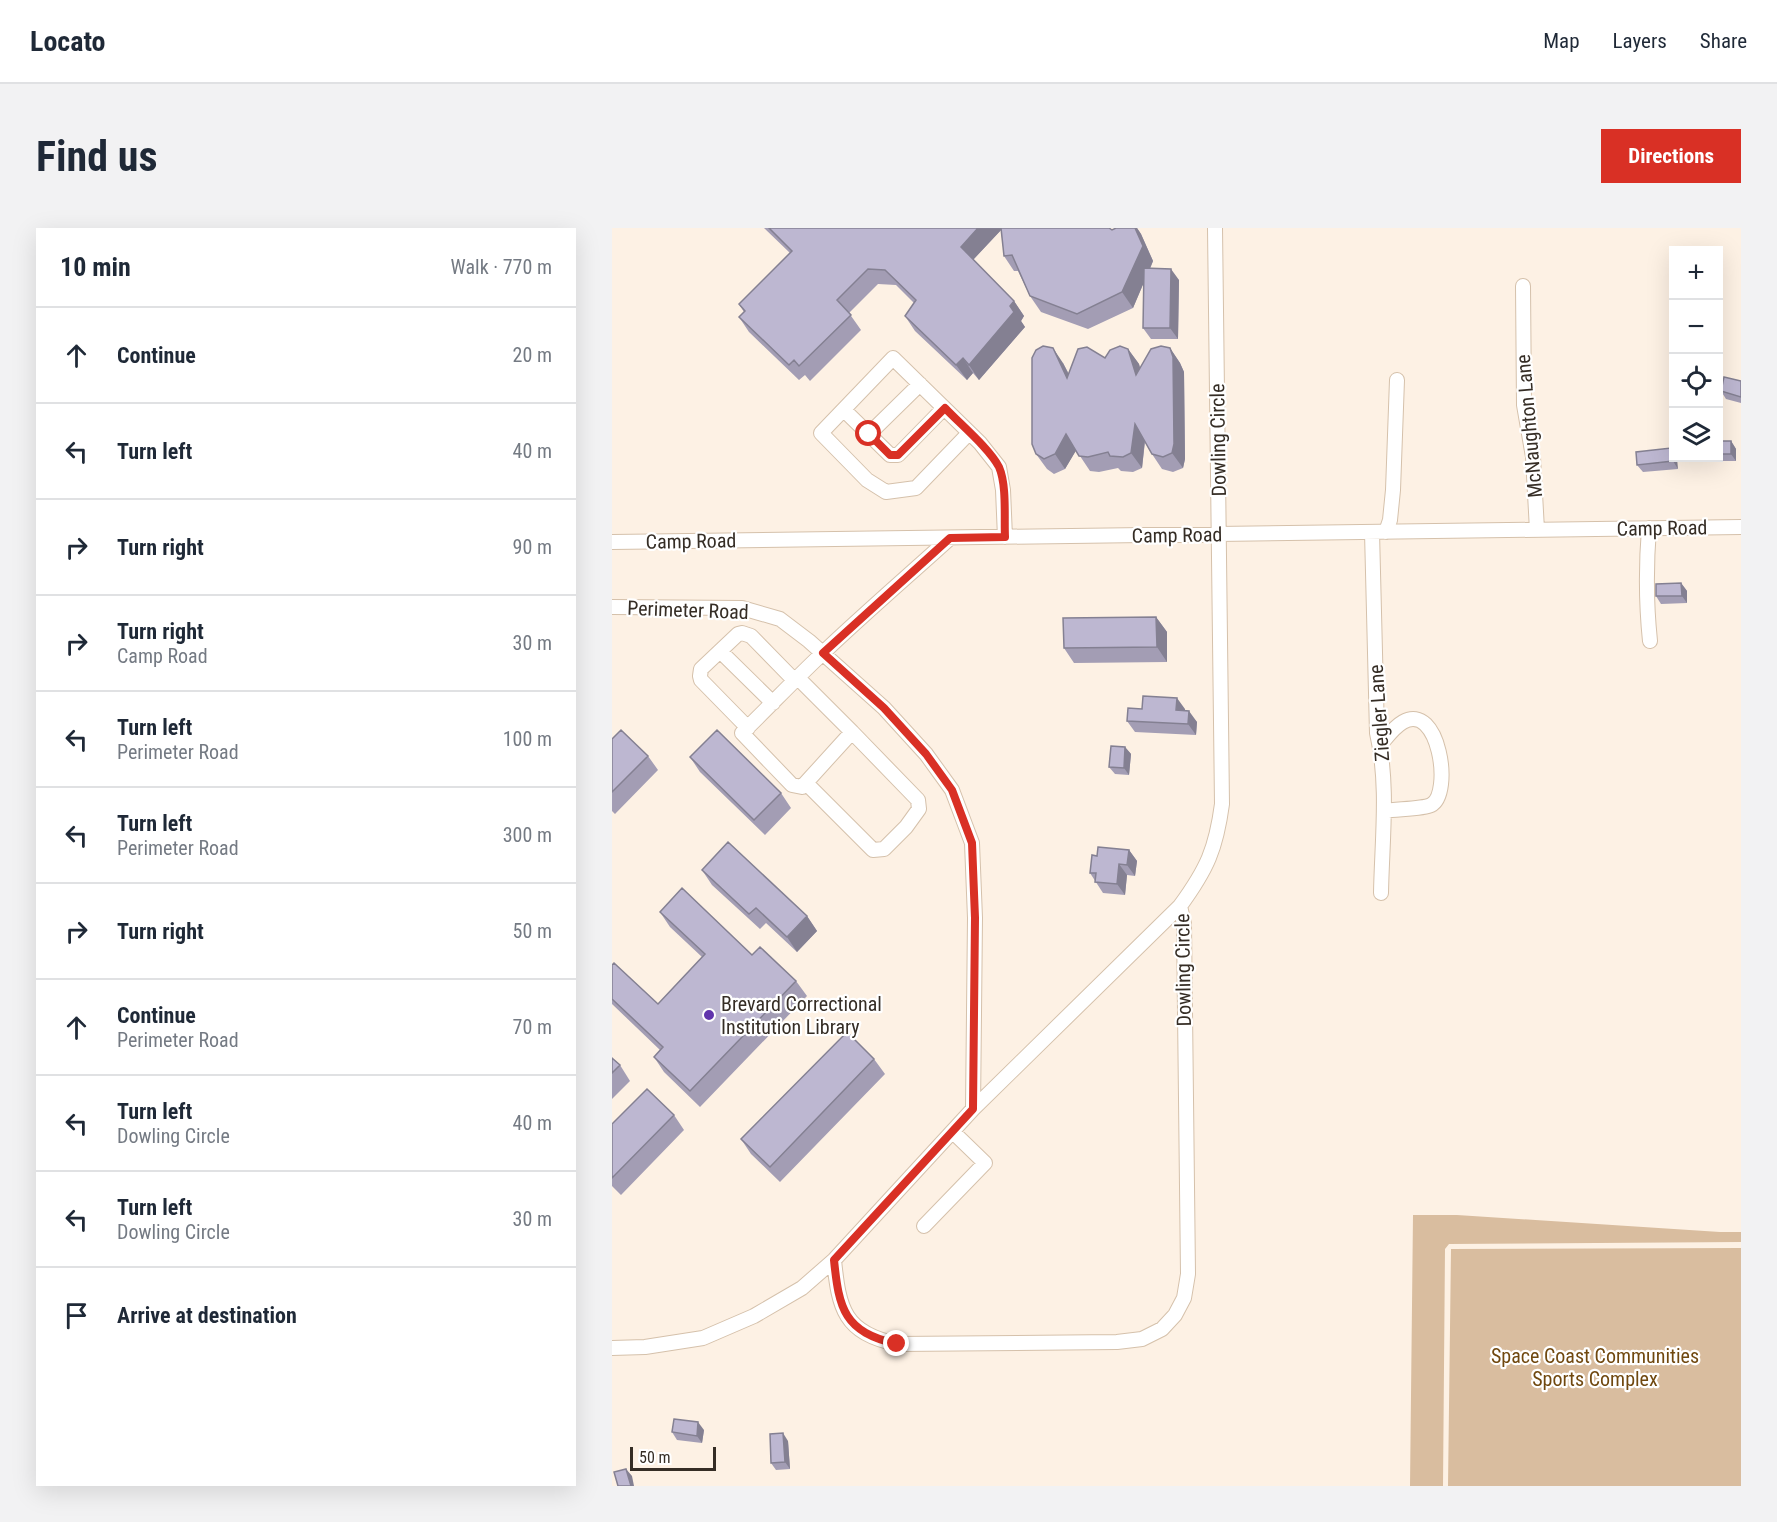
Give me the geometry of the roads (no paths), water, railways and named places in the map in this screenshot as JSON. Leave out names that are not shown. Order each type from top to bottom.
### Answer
[{"type":"street","name":"Dowling Circle","points":[[834,1260],[837,1288],[849,1320],[861,1332],[876,1340],[897,1344],[1117,1342],[1142,1339],[1162,1329],[1175,1315],[1184,1298],[1188,1274],[1184,924],[1180,906],[1209,860],[1218,835],[1222,804],[1215,228]]},
{"type":"street","name":"McNaughton Lane","points":[[1523,285],[1524,405],[1533,457],[1537,530]]},
{"type":"street","points":[[969,433],[916,488],[886,492],[867,480],[821,434],[893,358],[945,408],[969,433],[999,468],[1003,490],[1005,537]]},
{"type":"street","points":[[1386,532],[1390,520],[1393,490],[1397,380]]},
{"type":"street","points":[[869,434],[920,384]]},
{"type":"street","points":[[844,410],[890,455],[898,455],[945,408]]},
{"type":"street","name":"Camp Road","points":[[612,542],[1741,527]]},
{"type":"street","points":[[1649,528],[1646,599],[1650,641]]},
{"type":"street","name":"Ziegler Lane","points":[[1372,532],[1377,733],[1385,811],[1381,893]]},
{"type":"street","points":[[852,732],[802,788],[792,785],[742,733],[823,653],[950,538]]},
{"type":"street","name":"Perimeter Road","points":[[612,607],[742,608],[780,619],[823,653],[884,708],[926,754],[952,790],[972,843],[975,918],[973,1109]]},
{"type":"street","points":[[748,728],[700,676],[701,669],[738,634],[746,633],[852,732],[918,800],[919,809],[906,827],[884,849],[873,850],[806,783]]},
{"type":"street","points":[[720,651],[773,703]]},
{"type":"street","points":[[1380,745],[1405,721],[1415,719],[1425,723],[1434,735],[1442,777],[1438,798],[1432,805],[1385,811]]},
{"type":"street","points":[[612,1348],[645,1347],[703,1338],[764,1311],[802,1288],[834,1260],[914,1176],[973,1109],[1180,906]]},
{"type":"street","points":[[924,1226],[985,1163],[953,1132]]},
{"type":"place","name":"Brevard Correctional Institution Library","points":[[709,1015]]},
{"type":"park label","name":"Space Coast Communities Sports Complex","points":[[1595,1368]]}]
